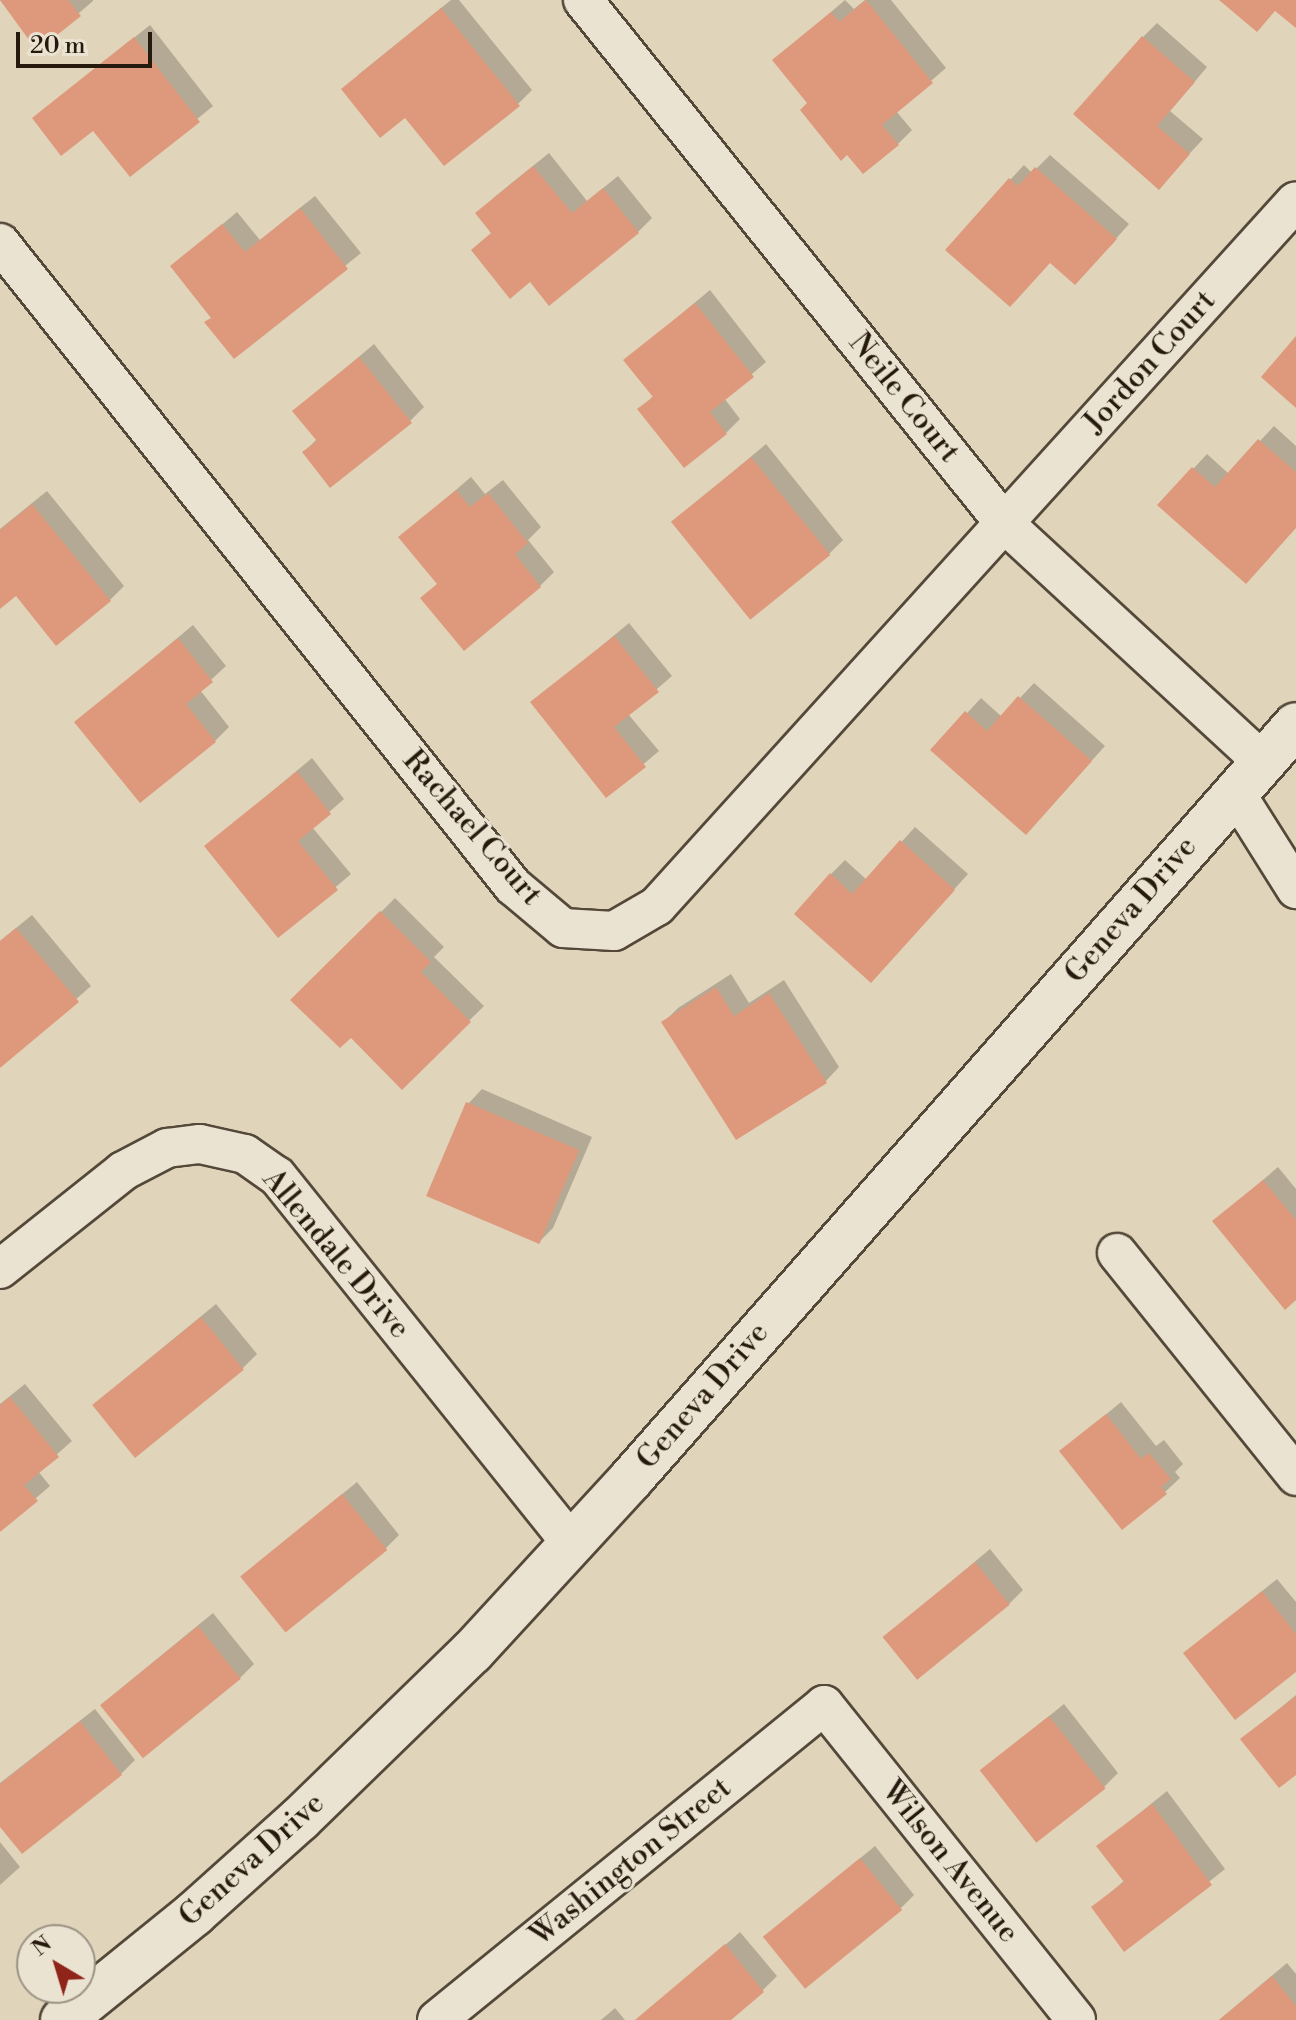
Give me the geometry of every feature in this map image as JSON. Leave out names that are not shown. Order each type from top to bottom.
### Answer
[{"type":"main road","name":"Geneva Drive","points":[[63,2020],[194,1914],[355,1767],[472,1652],[572,1544],[1296,725]]},
{"type":"street","name":"Neile Court","points":[[583,0],[1005,524],[1248,776],[1296,889]]},
{"type":"street","name":"Jordon Court","points":[[1005,524],[1296,201]]},
{"type":"street","name":"Rachael Court","points":[[0,243],[513,886],[563,928],[614,931],[657,906],[1005,524]]},
{"type":"street","name":"Allendale Drive","points":[[0,1269],[123,1171],[167,1148],[200,1144],[245,1154],[277,1176],[572,1544]]},
{"type":"street","points":[[1117,1253],[1296,1476]]},
{"type":"street","name":"Washington Street","points":[[437,2020],[824,1705]]},
{"type":"street","name":"Wilson Avenue","points":[[824,1705],[1076,2020]]},
{"type":"building","points":[[0,0],[68,0],[81,16],[37,51]]},
{"type":"building","points":[[866,0],[933,83],[882,125],[899,145],[863,174],[847,155],[841,161],[800,110],[807,103],[772,60],[831,12],[839,22]]},
{"type":"building","points":[[1219,0],[1296,0],[1296,28],[1275,11],[1257,32]]},
{"type":"building","points":[[441,8],[520,106],[444,166],[405,118],[380,138],[341,89]]},
{"type":"building","points":[[1142,36],[1195,82],[1157,126],[1190,154],[1159,190],[1073,114]]},
{"type":"building","points":[[134,37],[200,122],[130,177],[93,131],[61,156],[32,118]]},
{"type":"building","points":[[533,166],[572,213],[603,188],[639,233],[549,306],[530,282],[510,299],[471,250],[491,233],[475,213]]},
{"type":"building","points":[[1035,167],[1117,239],[1075,285],[1050,263],[1010,307],[945,250],[1009,178],[1018,186]]},
{"type":"building","points":[[300,208],[348,269],[234,359],[204,322],[211,318],[170,266],[222,224],[245,252]]},
{"type":"building","points":[[695,303],[754,377],[710,412],[727,434],[684,468],[637,409],[653,397],[623,360]]},
{"type":"building","points":[[1296,336],[1296,408],[1261,377]]},
{"type":"building","points":[[359,357],[412,423],[330,488],[302,452],[317,441],[292,411]]},
{"type":"building","points":[[1258,439],[1296,472],[1296,528],[1246,584],[1157,505],[1192,467],[1215,487]]},
{"type":"building","points":[[751,457],[830,555],[750,620],[671,522]]},
{"type":"building","points":[[456,490],[470,507],[488,493],[528,543],[515,554],[541,587],[464,651],[420,598],[437,584],[398,537]]},
{"type":"building","points":[[32,504],[111,601],[56,646],[16,596],[0,609],[0,530]]},
{"type":"building","points":[[614,636],[659,692],[614,727],[646,767],[606,798],[530,702]]},
{"type":"building","points":[[178,638],[213,682],[186,704],[216,742],[140,803],[74,722]]},
{"type":"building","points":[[1018,696],[1092,761],[1026,835],[930,750],[965,711],[987,731]]},
{"type":"building","points":[[297,771],[331,814],[298,841],[338,890],[278,938],[204,846]]},
{"type":"building","points":[[900,840],[955,890],[871,983],[794,914],[830,873],[852,894]]},
{"type":"building","points":[[380,911],[431,962],[421,972],[471,1022],[402,1090],[351,1038],[340,1048],[290,1000]]},
{"type":"building","points":[[16,928],[79,1002],[0,1068],[0,941]]},
{"type":"building","points":[[716,987],[734,1016],[769,993],[827,1083],[736,1140],[661,1022]]},
{"type":"building","points":[[466,1102],[579,1150],[539,1244],[426,1196]]},
{"type":"building","points":[[1263,1180],[1296,1220],[1296,1300],[1285,1310],[1212,1221]]},
{"type":"building","points":[[201,1317],[244,1370],[135,1458],[92,1405]]},
{"type":"building","points":[[10,1397],[59,1457],[24,1485],[38,1501],[0,1532],[0,1405]]},
{"type":"building","points":[[1106,1414],[1141,1459],[1149,1453],[1171,1479],[1161,1487],[1167,1494],[1122,1530],[1059,1451]]},
{"type":"building","points":[[342,1494],[387,1550],[286,1632],[240,1576]]},
{"type":"building","points":[[975,1562],[1010,1605],[917,1680],[883,1637]]},
{"type":"building","points":[[1262,1591],[1296,1634],[1296,1672],[1235,1720],[1183,1653]]},
{"type":"building","points":[[198,1626],[241,1679],[143,1758],[100,1705]]},
{"type":"building","points":[[1296,1696],[1296,1775],[1279,1788],[1240,1739]]},
{"type":"building","points":[[1049,1716],[1106,1788],[1036,1843],[980,1770]]},
{"type":"building","points":[[80,1721],[122,1775],[22,1854],[0,1827],[0,1784]]},
{"type":"building","points":[[1152,1804],[1212,1885],[1124,1952],[1091,1907],[1124,1882],[1096,1846]]},
{"type":"building","points":[[860,1858],[902,1910],[805,1989],[763,1937]]},
{"type":"building","points":[[725,1944],[764,1992],[731,2020],[635,2020]]},
{"type":"building","points":[[1272,1976],[1296,2006],[1296,2020],[1219,2020]]}]
